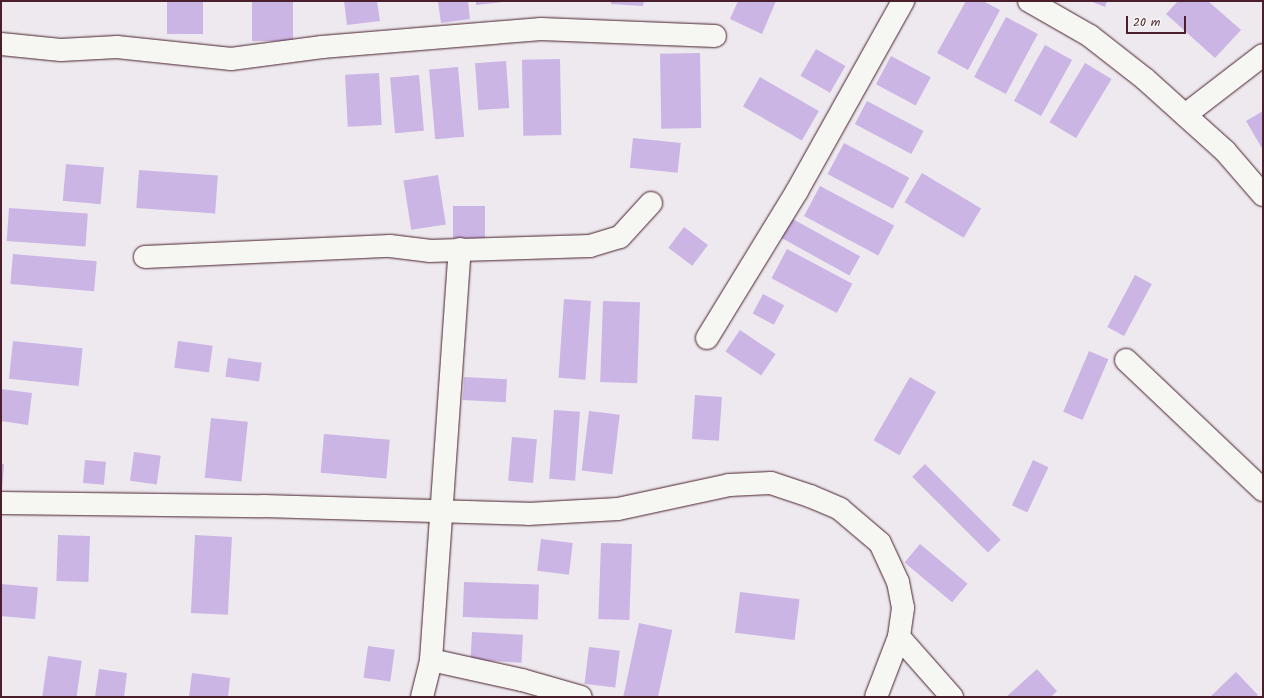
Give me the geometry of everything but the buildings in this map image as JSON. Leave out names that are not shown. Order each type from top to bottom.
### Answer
[{"type":"street","points":[[707,338],[797,191],[903,1]]},
{"type":"street","points":[[1029,1],[1090,36],[1145,79],[1225,151],[1263,195]]},
{"type":"street","points":[[1,44],[61,50],[117,47],[231,59],[322,47],[541,29],[715,36]]},
{"type":"street","points":[[1185,115],[1263,55]]},
{"type":"street","points":[[145,257],[390,246],[428,251],[590,246],[620,237],[651,203]]},
{"type":"street","points":[[422,697],[431,660],[440,512],[460,249]]},
{"type":"street","points":[[1126,360],[1263,490]]},
{"type":"street","points":[[1,503],[255,506],[528,514],[618,509],[729,485],[771,483],[810,496],[840,509],[880,543],[898,582],[903,608],[898,637],[876,697]]},
{"type":"street","points":[[898,637],[952,697]]},
{"type":"street","points":[[431,660],[522,680],[581,697]]}]
